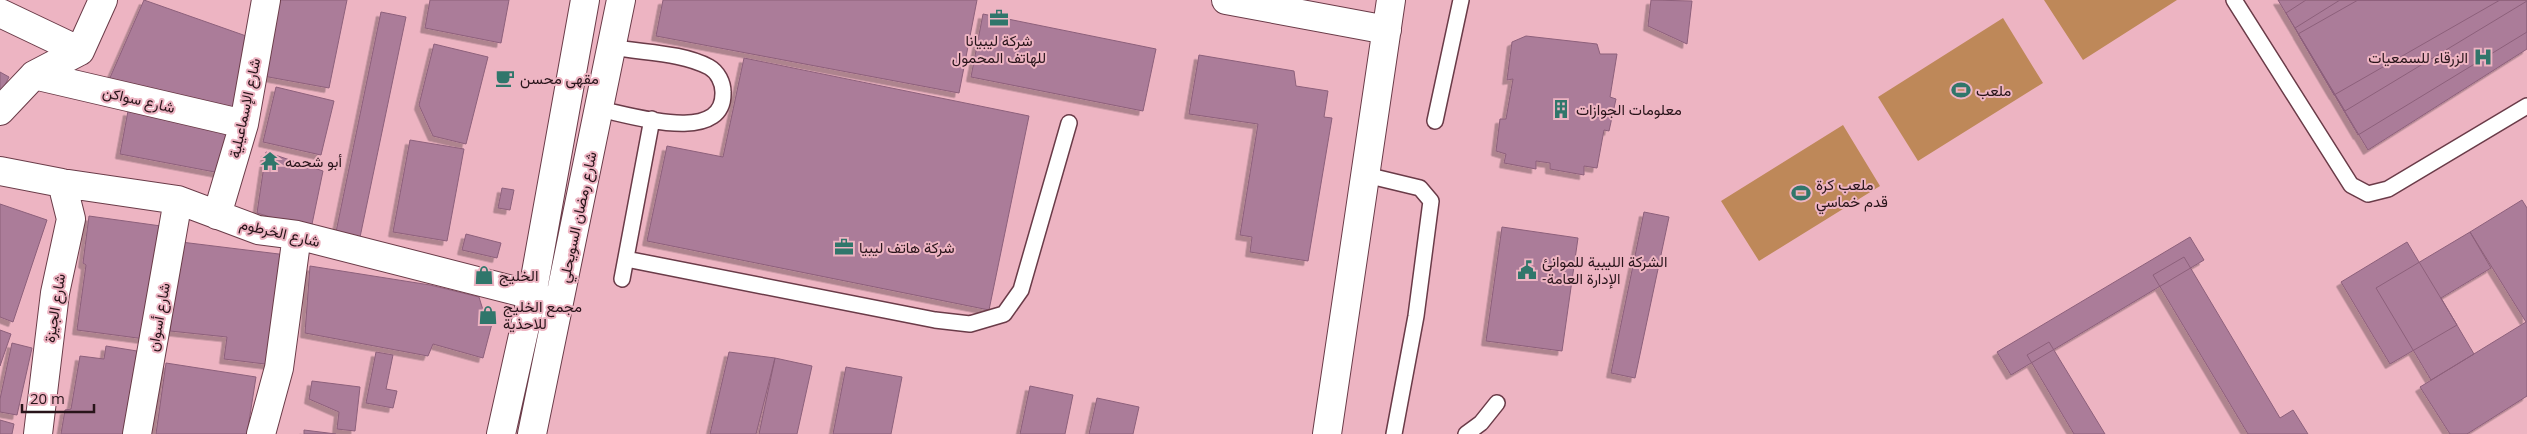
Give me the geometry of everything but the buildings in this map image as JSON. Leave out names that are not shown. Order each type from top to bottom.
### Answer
[{"type":"street","points":[[0,112],[34,75],[80,51],[103,0]]},
{"type":"street","name":"شارع الإسماعيلية","points":[[217,215],[244,124],[266,0]]},
{"type":"street","name":"شارع رمضان السويحلي","points":[[500,434],[532,295],[585,0]]},
{"type":"street","name":"شارع رمضان السويحلي","points":[[532,434],[621,0]]},
{"type":"street","points":[[1226,0],[1307,8],[1388,30]]},
{"type":"street","points":[[1327,434],[1391,0]]},
{"type":"street","points":[[0,13],[80,51]]},
{"type":"street","name":"شارع سواكن","points":[[34,75],[244,124]]},
{"type":"street","name":"شارع الخرطوم","points":[[0,171],[62,184],[178,200],[258,230],[297,235],[532,295],[558,305]]},
{"type":"street","name":"شارع الجيزة","points":[[38,434],[55,293],[71,219],[62,184]]},
{"type":"street","name":"شارع أسوان","points":[[137,434],[178,200]]},
{"type":"street","points":[[261,434],[279,368],[297,235]]},
{"type":"lane","points":[[1435,121],[1461,0]]},
{"type":"lane","points":[[2234,0],[2351,185],[2368,194],[2388,188],[2527,106]]},
{"type":"lane","points":[[599,109],[671,123],[699,124],[716,116],[723,102],[723,82],[710,67],[679,58],[612,47]]},
{"type":"lane","points":[[622,278],[652,119]]},
{"type":"lane","points":[[626,258],[935,320],[970,324],[1004,314],[1021,290],[1069,123]]},
{"type":"lane","points":[[1366,175],[1420,188],[1431,201],[1416,316],[1394,434]]},
{"type":"lane","points":[[1466,434],[1481,423],[1497,403]]},
{"type":"shaded area","points":[[2044,0],[2177,0],[2083,60]]},
{"type":"shaded area","name":"ملعب","points":[[2003,18],[2043,83],[1918,161],[1878,97]]},
{"type":"shaded area","name":"ملعب كرة قدم خماسي","points":[[1843,125],[1880,186],[1759,261],[1721,201]]},
{"type":"place","name":"شركة ليبيانا للهاتف المحمول","points":[[999,18]]},
{"type":"place","name":"الزرقاء للسمعيات","points":[[2483,57]]},
{"type":"place","name":"مقهى محسن","points":[[505,78]]},
{"type":"place","name":"ملعب","points":[[1961,90]]},
{"type":"place","name":"معلومات الجوازات","points":[[1561,109]]},
{"type":"place","name":"أبو شحمه","points":[[270,161]]},
{"type":"place","name":"ملعب كرة قدم خماسي","points":[[1801,193]]},
{"type":"place","name":"شركة هاتف ليبيا","points":[[844,247]]},
{"type":"place","name":"الشركة الليبية للموانئ -الإدارة العامة","points":[[1527,270]]},
{"type":"place","name":"الخليج","points":[[484,275]]},
{"type":"place","name":"مجمع الخليج للاحذية","points":[[488,315]]}]
